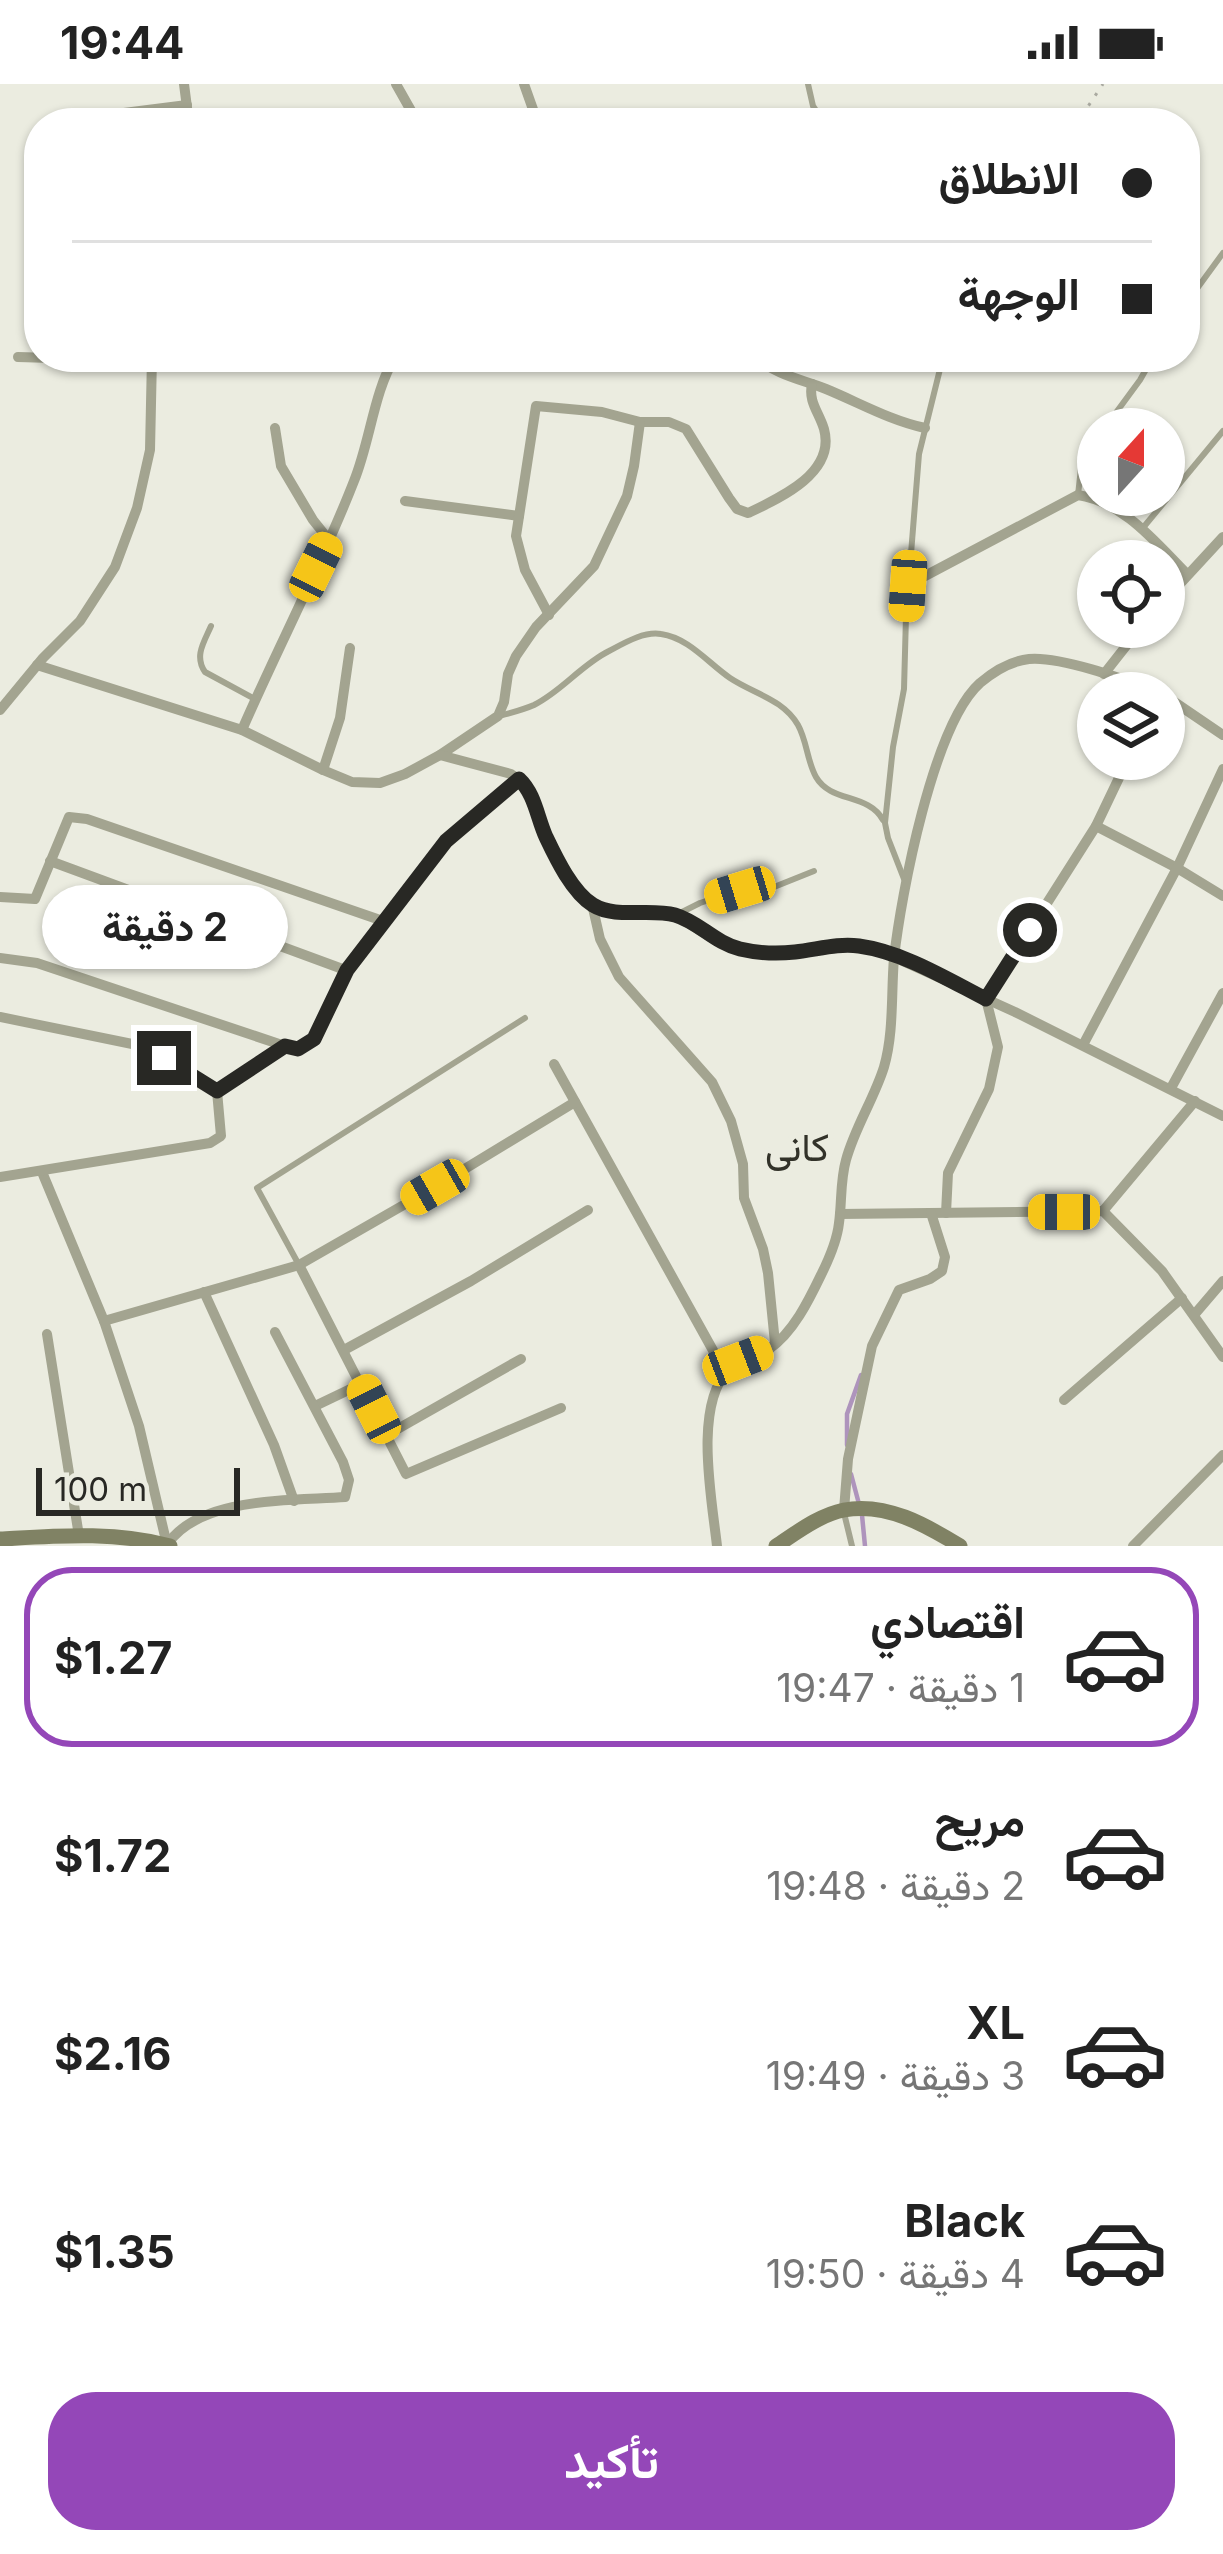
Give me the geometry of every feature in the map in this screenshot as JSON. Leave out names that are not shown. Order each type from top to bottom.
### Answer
[{"type":"street","points":[[170,108],[187,106],[184,84]]},
{"type":"street","points":[[18,357],[24,357]]},
{"type":"street","points":[[0,710],[80,621],[115,567],[150,450],[152,372]]},
{"type":"street","points":[[242,730],[356,476],[387,372]]},
{"type":"street","points":[[776,372],[925,428]]},
{"type":"street","points":[[549,615],[519,551],[517,536],[536,406],[670,422],[686,429],[729,498],[748,513],[810,476],[823,458],[824,428],[810,395],[812,384]]},
{"type":"street","points":[[37,665],[242,730],[352,782],[380,783],[440,755],[497,716],[516,656],[594,566],[603,548],[627,496],[640,422]]},
{"type":"street","points":[[275,428],[281,466],[329,540]]},
{"type":"street","points":[[908,586],[1077,496]]},
{"type":"street","points":[[405,501],[519,515]]},
{"type":"street","points":[[1127,516],[1187,574]]},
{"type":"street","points":[[1185,576],[1223,537]]},
{"type":"street","points":[[323,770],[340,718],[350,648]]},
{"type":"street","points":[[1106,672],[1124,648]]},
{"type":"street","points":[[718,1546],[710,1479],[713,1395],[725,1372],[768,1349],[801,1312],[835,1240],[850,1143],[884,1065],[906,883],[942,751],[959,710],[978,685],[1002,667],[1029,659],[1097,672]]},
{"type":"street","points":[[1185,709],[1223,735]]},
{"type":"street","points":[[440,755],[519,779],[575,886],[592,904],[606,910],[675,915],[712,938],[764,953],[857,945],[894,956],[1223,1116]]},
{"type":"street","points":[[1082,1045],[1177,868],[1223,769]]},
{"type":"street","points":[[0,958],[38,963],[298,1049],[314,1039],[347,970],[446,841],[519,779]]},
{"type":"street","points":[[946,1213],[948,1173],[989,1089],[998,1047],[986,999],[1096,826],[1118,780]]},
{"type":"street","points":[[0,897],[35,899],[69,817],[87,819],[383,921]]},
{"type":"street","points":[[1096,826],[1223,896]]},
{"type":"street","points":[[50,861],[347,970]]},
{"type":"street","points":[[592,904],[600,939],[619,977],[712,1082],[731,1121],[743,1164],[744,1198],[768,1273],[775,1343]]},
{"type":"street","points":[[1171,1088],[1223,993]]},
{"type":"street","points":[[0,1016],[142,1046],[217,1091]]},
{"type":"street","points":[[217,1091],[285,1046]]},
{"type":"street","points":[[554,1064],[725,1372]]},
{"type":"street","points":[[0,1177],[210,1143],[220,1136],[217,1091]]},
{"type":"street","points":[[1103,1211],[1195,1101]]},
{"type":"street","points":[[104,1321],[299,1264],[575,1102]]},
{"type":"street","points":[[42,1172],[104,1321],[139,1426],[169,1545]]},
{"type":"street","points":[[344,1350],[588,1210]]},
{"type":"street","points":[[840,1214],[1103,1211],[1162,1271],[1223,1357]]},
{"type":"street","points":[[844,1510],[848,1460],[872,1346],[899,1290],[942,1271],[945,1257],[932,1214]]},
{"type":"street","points":[[299,1264],[406,1474],[561,1408]]},
{"type":"street","points":[[1194,1315],[1223,1281]]},
{"type":"street","points":[[204,1292],[274,1445],[294,1501]]},
{"type":"street","points":[[1064,1400],[1182,1298]]},
{"type":"street","points":[[169,1545],[188,1523],[218,1510],[345,1497],[349,1489],[343,1462],[275,1332]]},
{"type":"street","points":[[47,1334],[79,1536]]},
{"type":"street","points":[[387,1435],[521,1359]]},
{"type":"street","points":[[316,1406],[361,1384]]},
{"type":"street","points":[[1133,1546],[1223,1455]]},
{"type":"street","points":[[776,1546],[812,1522],[844,1510],[886,1510],[921,1523],[960,1546]]},
{"type":"street","points":[[0,1539],[79,1536],[169,1545]]},
{"type":"lane","points":[[1200,285],[1223,254]]},
{"type":"lane","points":[[906,883],[885,823],[904,689],[919,454],[940,372]]},
{"type":"lane","points":[[1119,408],[1145,372]]},
{"type":"lane","points":[[1142,530],[1223,430]]},
{"type":"lane","points":[[211,626],[198,656],[200,664],[205,672],[255,699]]},
{"type":"lane","points":[[497,716],[536,704],[609,650],[646,634],[661,634],[696,650],[727,676],[777,703],[796,722],[819,783],[870,804],[885,823]]},
{"type":"lane","points":[[675,915],[720,896],[774,887],[814,871]]},
{"type":"lane","points":[[299,1264],[257,1189],[525,1018]]},
{"type":"lane","points":[[844,1510],[851,1546]]},
{"type":"waterway","points":[[847,1445],[847,1414],[861,1375]]},
{"type":"waterway","points":[[851,1474],[859,1504]]},
{"type":"waterway","points":[[862,1515],[865,1546]]},
{"type":"district","name":"کانی","points":[[797,1147]]},
{"type":"route","points":[[164,1058],[217,1091],[285,1046],[298,1049],[314,1039],[347,970],[446,841],[519,779],[575,886],[592,904],[606,910],[675,915],[712,938],[764,953],[857,945],[913,964],[986,999],[1030,930]]}]
